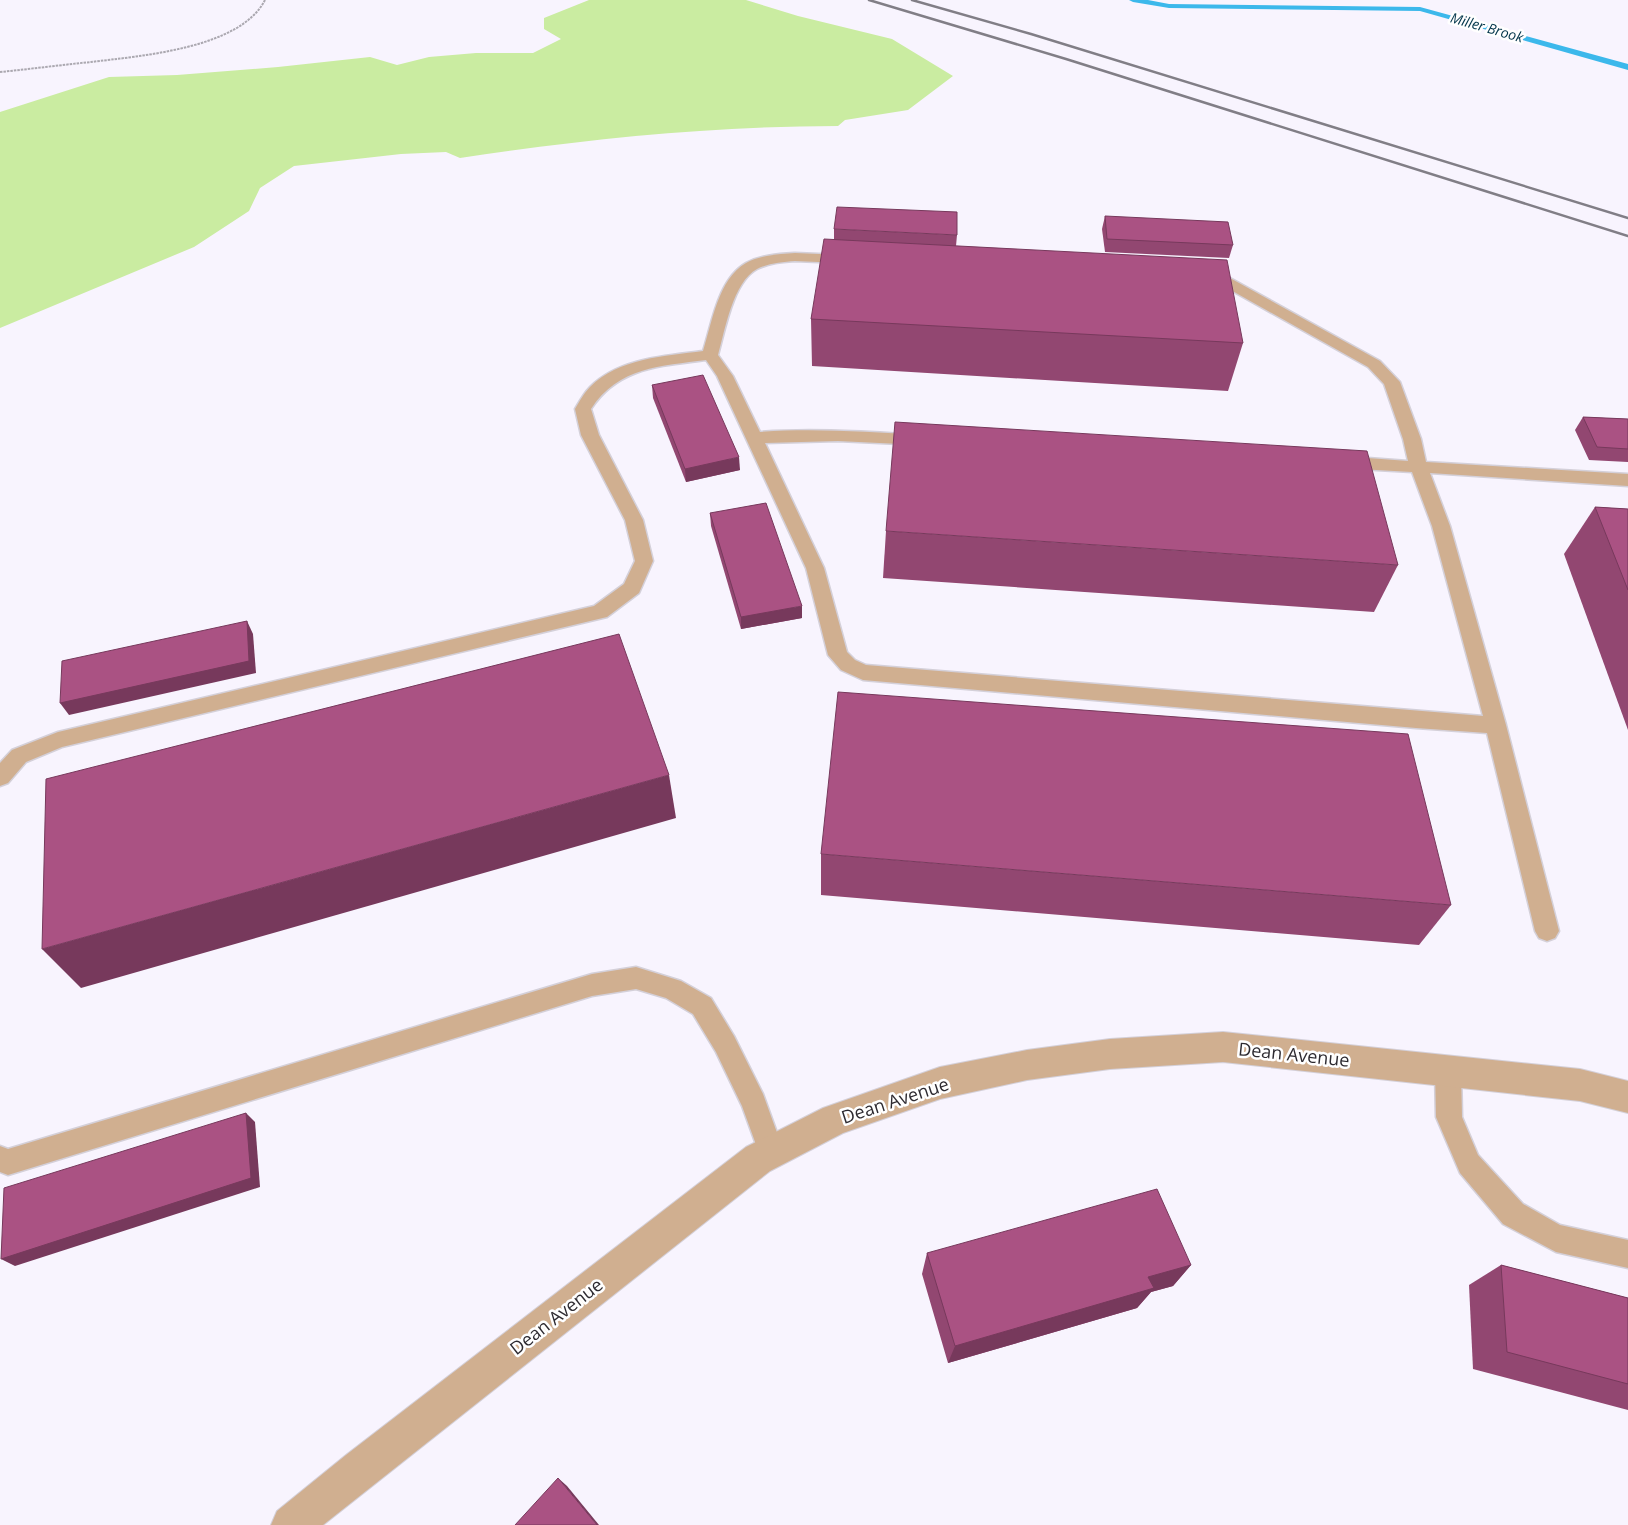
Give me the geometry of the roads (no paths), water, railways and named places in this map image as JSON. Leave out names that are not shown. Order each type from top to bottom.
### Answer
[{"type":"street","name":"Dean Avenue","points":[[291,1525],[367,1462],[758,1159],[835,1120],[940,1083],[1026,1065],[1110,1054],[1223,1047],[1580,1085],[1628,1097]]},
{"type":"lane","points":[[710,355],[730,293],[738,278],[750,267],[777,258],[795,257],[1198,274],[1225,281],[1374,364],[1392,382],[1412,439],[1418,466],[1440,526],[1496,725],[1547,931]]},
{"type":"lane","points":[[710,355],[725,376],[815,568],[838,655],[848,665],[863,672],[1416,720],[1496,725]]},
{"type":"lane","points":[[0,777],[19,756],[58,740],[600,612],[632,588],[644,560],[634,520],[590,435],[583,409],[596,390],[616,375],[649,364],[710,355]]},
{"type":"lane","points":[[755,438],[787,435],[824,435],[933,441]]},
{"type":"lane","points":[[1329,462],[1628,480]]},
{"type":"lane","points":[[0,1159],[8,1162],[592,985],[636,978],[672,989],[702,1006],[725,1044],[754,1103],[771,1152]]},
{"type":"lane","points":[[1448,1071],[1449,1117],[1469,1164],[1513,1214],[1556,1238],[1628,1254]]},
{"type":"waterway","name":"Miller Brook","points":[[1133,0],[1169,6],[1420,9],[1628,67]]},
{"type":"railway","points":[[869,0],[1066,59],[1628,236]]},
{"type":"railway","points":[[912,0],[1031,34],[1628,218]]}]
